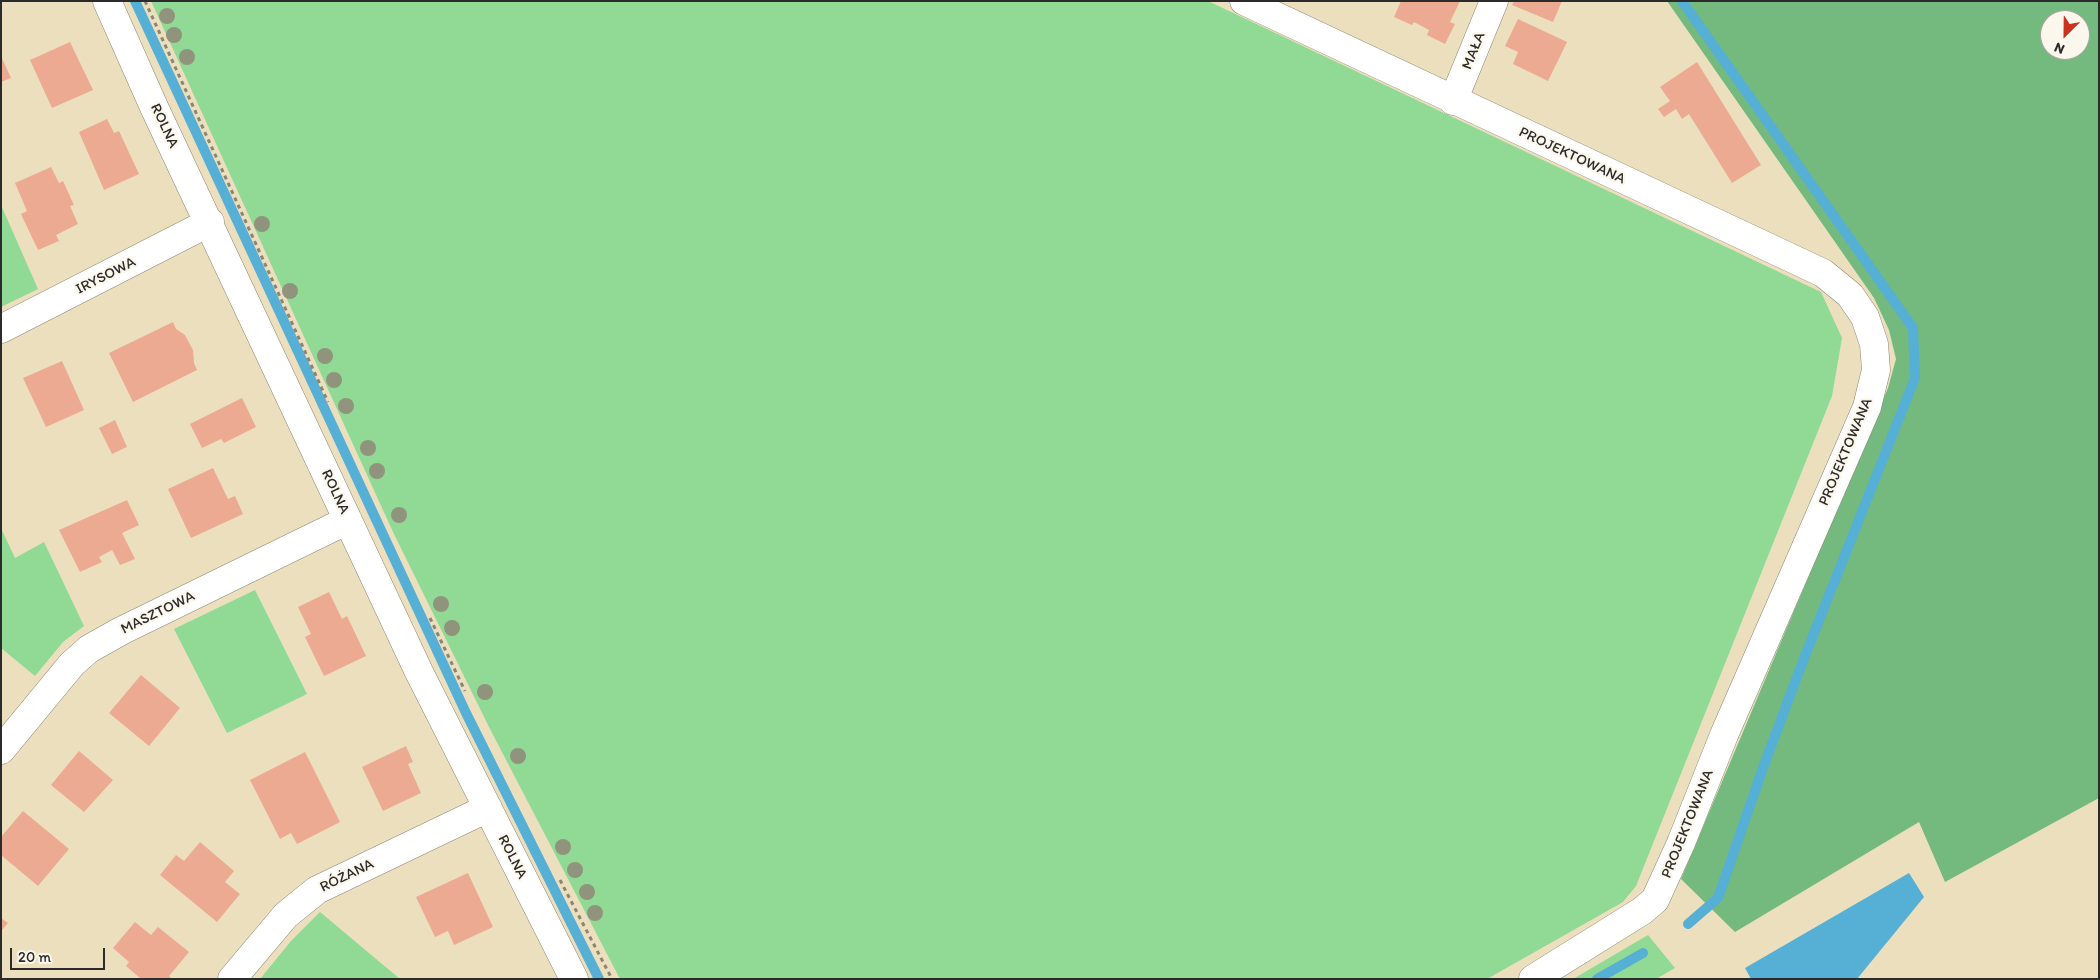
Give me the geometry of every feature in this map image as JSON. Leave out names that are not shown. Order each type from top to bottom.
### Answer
[{"type":"street","name":"ROLNA","points":[[107,1],[154,107],[210,222],[419,672],[574,979]]},
{"type":"street","name":"PROJEKTOWANA","points":[[1244,1],[1453,101],[1823,273],[1850,295],[1865,317],[1874,344],[1876,370],[1867,407],[1794,572],[1724,735],[1681,843],[1655,900],[1642,911],[1533,979]]},
{"type":"street","name":"MAŁA","points":[[1453,101],[1494,1]]},
{"type":"street","name":"IRYSOWA","points":[[1,329],[210,222]]},
{"type":"street","name":"MASZTOWA","points":[[1,750],[72,664],[96,644],[348,520]]},
{"type":"street","name":"RÓŻANA","points":[[232,979],[286,915],[317,890],[488,808]]},
{"type":"path","points":[[145,1],[331,407]]},
{"type":"path","points":[[426,611],[470,700]]},
{"type":"path","points":[[558,875],[612,979]]},
{"type":"green space","points":[[151,1],[1208,1],[1821,292],[1842,338],[1832,396],[1636,886],[1623,902],[1487,979],[620,979],[490,729],[393,532]]},
{"type":"green space","points":[[1667,1],[2099,1],[2099,798],[1945,882],[1919,822],[1735,932],[1681,879],[1888,388],[1896,359],[1889,330],[1874,298]]},
{"type":"green space","points":[[1,205],[38,289],[1,307]]},
{"type":"green space","points":[[1,528],[15,558],[44,542],[84,626],[63,642],[35,676],[1,648]]},
{"type":"green space","points":[[255,590],[307,694],[227,733],[174,629]]},
{"type":"green space","points":[[320,912],[400,979],[260,979],[291,941]]},
{"type":"green space","points":[[1648,935],[1675,968],[1656,979],[1573,979]]},
{"type":"water","points":[[1909,873],[1924,897],[1857,979],[1751,979],[1745,968]]},
{"type":"building","points":[[1401,1],[1460,1],[1450,22],[1455,24],[1445,44],[1427,35],[1429,30],[1414,22],[1412,25],[1394,17]]},
{"type":"building","points":[[1514,1],[1562,1],[1553,22],[1512,5]]},
{"type":"building","points":[[1518,19],[1567,42],[1548,81],[1513,64],[1518,52],[1505,46]]},
{"type":"building","points":[[70,42],[93,90],[52,108],[30,60]]},
{"type":"building","points":[[1,56],[11,78],[1,82]]},
{"type":"building","points":[[1697,62],[1761,165],[1732,183],[1689,114],[1682,119],[1676,109],[1664,117],[1658,109],[1670,101],[1660,87]]},
{"type":"building","points":[[107,119],[114,133],[119,131],[139,174],[104,190],[79,132]]},
{"type":"building","points":[[51,167],[59,183],[63,181],[74,205],[70,206],[78,224],[56,235],[59,241],[38,250],[21,214],[27,211],[15,183]]},
{"type":"building","points":[[173,322],[176,329],[185,335],[193,350],[194,363],[197,370],[133,402],[109,353]]},
{"type":"building","points":[[62,361],[84,410],[46,427],[23,378]]},
{"type":"building","points":[[242,398],[256,427],[224,443],[221,439],[202,448],[190,424]]},
{"type":"building","points":[[115,420],[127,447],[112,454],[99,428]]},
{"type":"building","points":[[213,468],[228,499],[235,496],[243,514],[191,538],[168,489]]},
{"type":"building","points":[[127,500],[139,525],[122,533],[135,559],[120,565],[112,550],[99,557],[102,562],[80,572],[59,530]]},
{"type":"building","points":[[329,592],[342,619],[347,616],[366,656],[324,676],[305,637],[311,634],[298,607]]},
{"type":"building","points":[[141,675],[180,708],[149,746],[109,713]]},
{"type":"building","points":[[406,746],[413,762],[408,764],[421,793],[383,811],[362,767]]},
{"type":"building","points":[[79,751],[113,780],[84,812],[51,785]]},
{"type":"building","points":[[305,752],[340,822],[297,844],[291,833],[280,839],[250,780]]},
{"type":"building","points":[[23,811],[69,849],[38,886],[1,855],[1,837]]},
{"type":"building","points":[[200,842],[234,871],[225,882],[240,894],[217,922],[160,875],[176,855],[184,861]]},
{"type":"building","points":[[468,873],[493,927],[454,945],[448,931],[435,937],[416,897]]},
{"type":"building","points":[[1,918],[8,923],[1,931]]},
{"type":"building","points":[[135,922],[151,935],[158,927],[189,952],[169,976],[172,979],[141,979],[126,966],[129,962],[113,948]]},
{"type":"waterway","points":[[135,1],[466,713],[599,979]]},
{"type":"waterway","points":[[1682,1],[1913,328],[1915,378],[1803,661],[1764,765],[1718,898],[1688,924]]},
{"type":"waterway","points":[[1597,979],[1643,953]]}]
